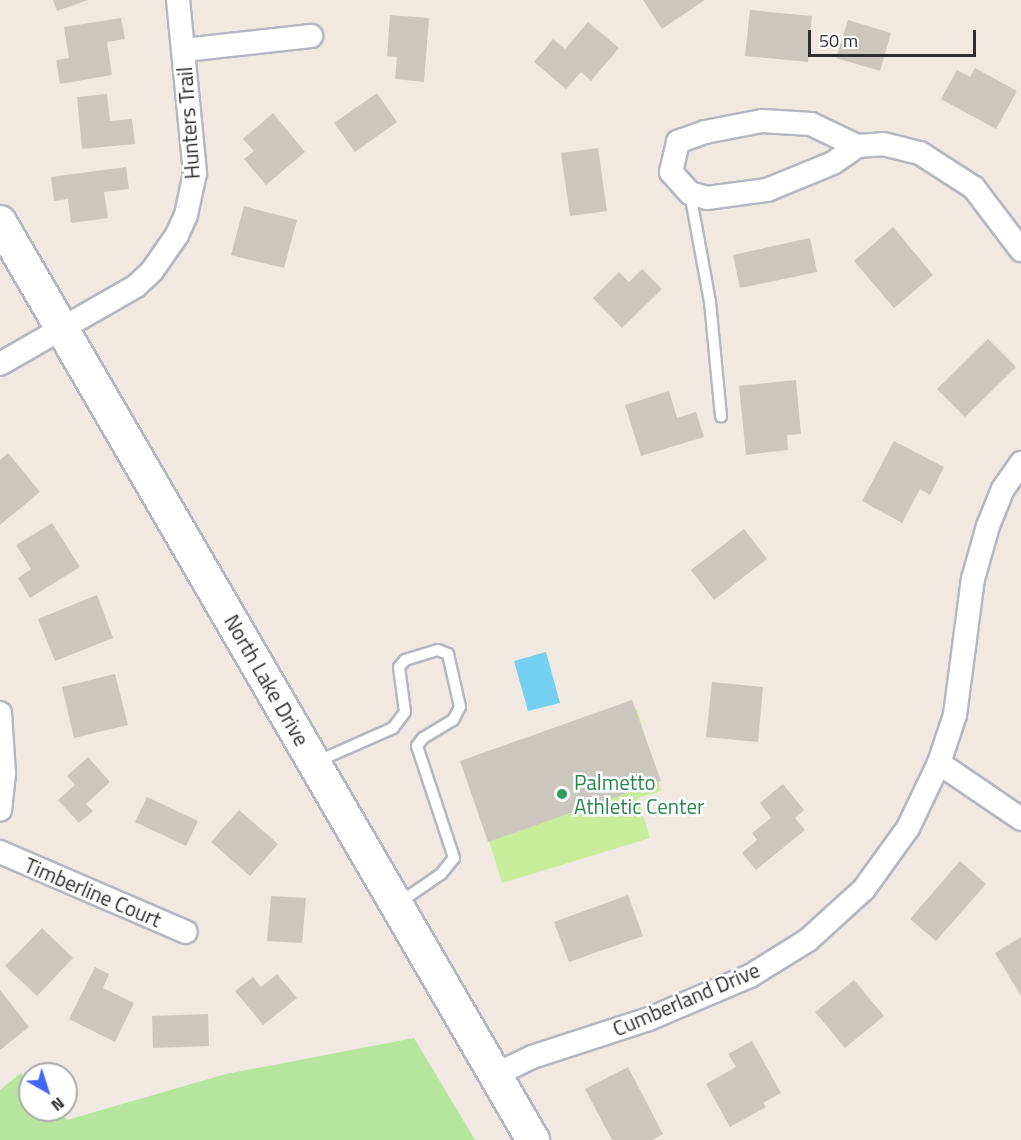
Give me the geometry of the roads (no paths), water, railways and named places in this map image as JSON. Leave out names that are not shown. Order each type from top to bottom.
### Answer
[{"type":"main road","name":"North Lake Drive","points":[[0,222],[60,329],[315,762],[533,1140]]},
{"type":"street","name":"Hunters Trail","points":[[0,364],[118,298],[144,279],[166,254],[186,215],[195,173],[178,0]]},
{"type":"street","points":[[184,50],[311,36]]},
{"type":"street","points":[[857,146],[833,164],[767,190],[707,198],[690,193],[671,172],[673,155],[678,142],[705,132],[762,121],[811,124],[857,146],[883,144],[920,153],[941,164],[974,188],[1021,250]]},
{"type":"street","name":"Cumberland Drive","points":[[495,1075],[532,1057],[649,1019],[750,976],[808,940],[864,889],[885,862],[928,792],[939,763],[955,715],[973,579],[988,526],[1003,489],[1021,463]]},
{"type":"street","points":[[0,712],[4,773],[0,810]]},
{"type":"street","points":[[939,763],[1021,819]]},
{"type":"street","name":"Timberline Court","points":[[0,852],[186,932]]},
{"type":"lane","points":[[690,193],[710,302],[721,416]]},
{"type":"lane","points":[[315,762],[393,728],[405,712],[399,667],[405,660],[438,650],[448,654],[460,707],[453,720],[423,738],[417,746],[454,858],[441,874],[396,905]]},
{"type":"water","points":[[546,652],[560,703],[528,711],[514,661]]},
{"type":"place","name":"Palmetto Athletic Center","points":[[562,794]]}]
